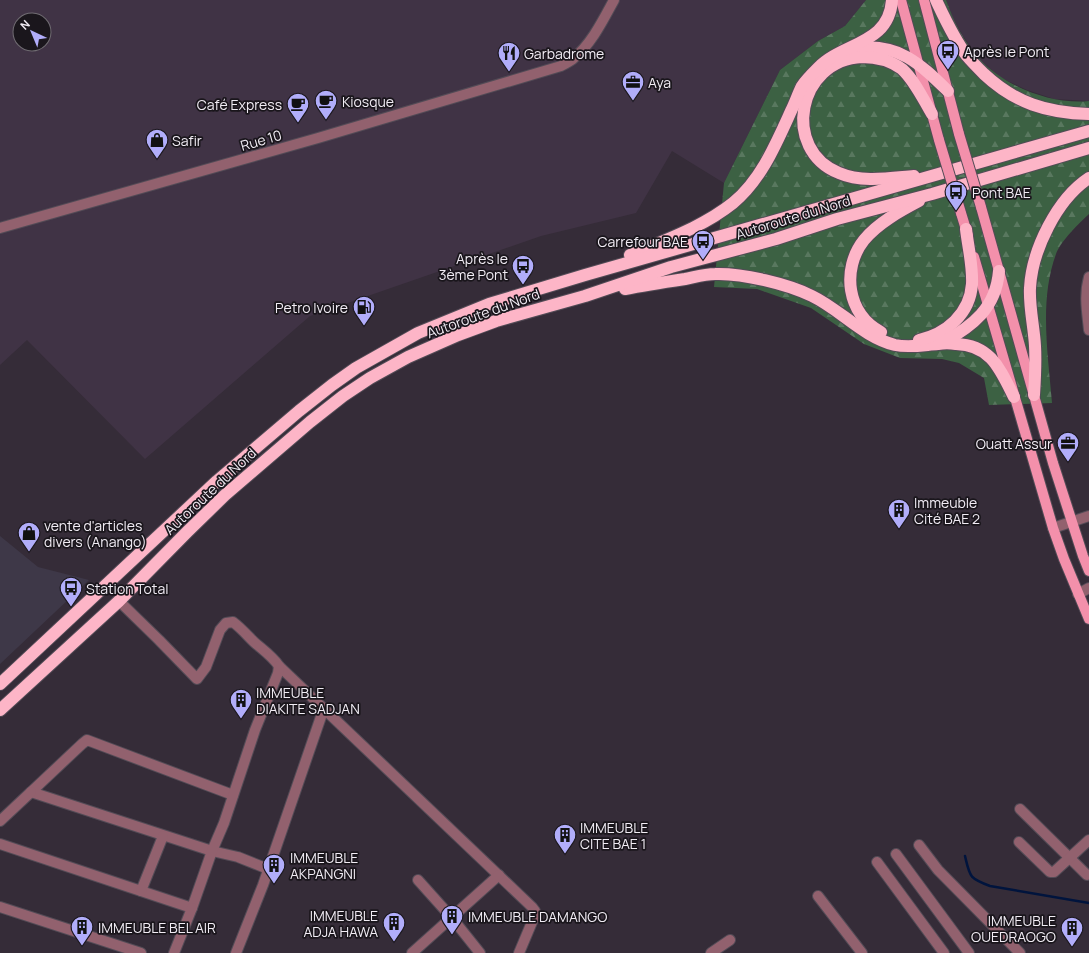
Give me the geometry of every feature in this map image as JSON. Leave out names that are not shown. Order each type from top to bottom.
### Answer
[{"type":"highway","points":[[585,275],[692,229],[733,203],[757,176],[772,151],[803,86],[825,62],[840,52],[870,38],[882,27],[892,8],[892,0]]},
{"type":"highway","points":[[936,0],[951,31],[968,57],[993,82],[1008,93],[1032,105],[1049,111],[1069,114],[1089,114]]},
{"type":"highway","points":[[850,48],[871,46],[882,47],[905,56],[932,75],[948,91]]},
{"type":"highway","points":[[932,114],[912,81],[902,70],[890,61],[870,57],[847,59],[823,72],[808,93],[803,116],[806,137],[816,156],[831,170],[840,174],[871,179],[941,173]]},
{"type":"highway","name":"Autoroute du Nord","points":[[0,684],[217,481],[299,411],[356,368],[418,333],[489,304],[585,275],[1089,131]]},
{"type":"highway","name":"Autoroute du Nord","points":[[0,710],[119,601],[225,495],[310,422],[343,396],[370,378],[408,357],[496,321],[585,296],[671,267],[776,239],[837,218],[932,194],[1089,148]]},
{"type":"highway","points":[[1034,395],[1036,370],[1030,288],[1032,272],[1040,243],[1054,216],[1066,199],[1080,184],[1089,178]]},
{"type":"highway","points":[[932,194],[885,222],[870,234],[856,252],[852,261],[850,275],[852,295],[855,306],[868,323],[876,330],[889,336],[904,340],[919,340],[941,333],[949,327],[962,313],[971,291],[971,273],[966,229]]},
{"type":"highway","points":[[940,343],[968,327],[989,306],[997,288],[999,271]]},
{"type":"highway","points":[[585,296],[715,274],[743,275],[778,284],[812,296],[876,338],[896,345],[913,346],[940,343],[969,344],[979,348],[996,362],[1014,396]]},
{"type":"main road","points":[[901,0],[932,114],[1054,528],[1064,559],[1089,619]]},
{"type":"main road","points":[[924,0],[959,134],[1034,395],[1072,521],[1089,571]]},
{"type":"street","name":"Rue 10","points":[[0,228],[318,138],[561,66],[574,58],[585,47],[603,21],[614,0]]},
{"type":"street","points":[[1089,277],[1086,288],[1085,302],[1089,330]]},
{"type":"street","points":[[1054,528],[1089,516]]},
{"type":"street","points":[[1078,594],[1089,588]]},
{"type":"street","points":[[119,601],[196,679],[206,667],[220,630],[226,623],[233,622],[242,629],[273,657],[279,666],[532,907],[535,911],[535,915],[519,953]]},
{"type":"street","points":[[174,953],[224,823],[255,730],[278,673],[279,666]]},
{"type":"street","points":[[236,953],[263,885],[324,708]]},
{"type":"street","points":[[0,821],[88,740],[233,795]]},
{"type":"street","points":[[31,792],[212,852],[238,857],[268,869]]},
{"type":"street","points":[[1020,809],[1070,856],[1087,875]]},
{"type":"street","points":[[141,891],[163,836]]},
{"type":"street","points":[[1019,842],[1050,872],[1054,872],[1089,840]]},
{"type":"street","points":[[0,844],[192,908]]},
{"type":"street","points":[[919,845],[938,870],[1020,953]]},
{"type":"street","points":[[896,854],[969,953]]},
{"type":"street","points":[[877,862],[944,953]]},
{"type":"street","points":[[412,953],[499,875]]},
{"type":"street","points":[[418,880],[452,918],[480,953]]},
{"type":"street","points":[[818,896],[862,953]]},
{"type":"street","points":[[0,906],[141,953]]},
{"type":"street","points":[[711,953],[730,940]]},
{"type":"shaded area","points":[[0,0],[866,0],[845,26],[818,41],[780,70],[724,183],[672,151],[636,213],[541,236],[310,316],[145,459],[27,340],[0,365]]},
{"type":"shaded area","points":[[946,0],[1089,0],[1089,101],[1054,99],[1027,90],[1001,78],[979,59],[963,36],[950,13]]},
{"type":"shaded area","points":[[0,536],[38,567],[89,580],[0,664]]},
{"type":"green space","points":[[866,0],[946,0],[968,45],[989,68],[1001,77],[1029,92],[1044,97],[1060,100],[1089,101],[1089,214],[1071,232],[1058,249],[1051,272],[1048,290],[1046,327],[1052,403],[989,405],[984,378],[959,363],[942,359],[900,358],[864,344],[811,308],[757,289],[714,287],[724,183],[780,70],[818,41],[845,26]]},
{"type":"waterway","points":[[965,856],[968,868],[974,879],[990,886],[1089,903]]},
{"type":"place","name":"Après le Pont","points":[[948,70]]},
{"type":"place","name":"Garbadrome","points":[[509,72]]},
{"type":"place","name":"Aya","points":[[633,102]]},
{"type":"place","name":"Kiosque","points":[[326,120]]},
{"type":"place","name":"Café Express","points":[[298,124]]},
{"type":"place","name":"Safir","points":[[157,160]]},
{"type":"place","name":"Pont BAE","points":[[956,212]]},
{"type":"place","name":"Carrefour BAE","points":[[703,260]]},
{"type":"place","name":"Après le 3ème Pont","points":[[523,286]]},
{"type":"place","name":"Petro Ivoire","points":[[364,326]]},
{"type":"place","name":"Ouatt Assur","points":[[1068,462]]},
{"type":"place","name":"Immeuble Cité BAE 2","points":[[899,530]]},
{"type":"place","name":"vente d'articles divers (Anango)","points":[[29,552]]},
{"type":"place","name":"Station Total","points":[[71,608]]},
{"type":"place","name":"IMMEUBLE DIAKITE SADJAN","points":[[241,720]]},
{"type":"place","name":"IMMEUBLE CITE BAE 1","points":[[565,854]]},
{"type":"place","name":"IMMEUBLE AKPANGNI","points":[[274,884]]},
{"type":"place","name":"IMMEUBLE DAMANGO","points":[[452,936]]},
{"type":"place","name":"IMMEUBLE ADJA HAWA","points":[[394,942]]},
{"type":"place","name":"IMMEUBLE BEL AIR","points":[[82,946]]},
{"type":"place","name":"IMMEUBLE OUEDRAOGO","points":[[1072,948]]}]
